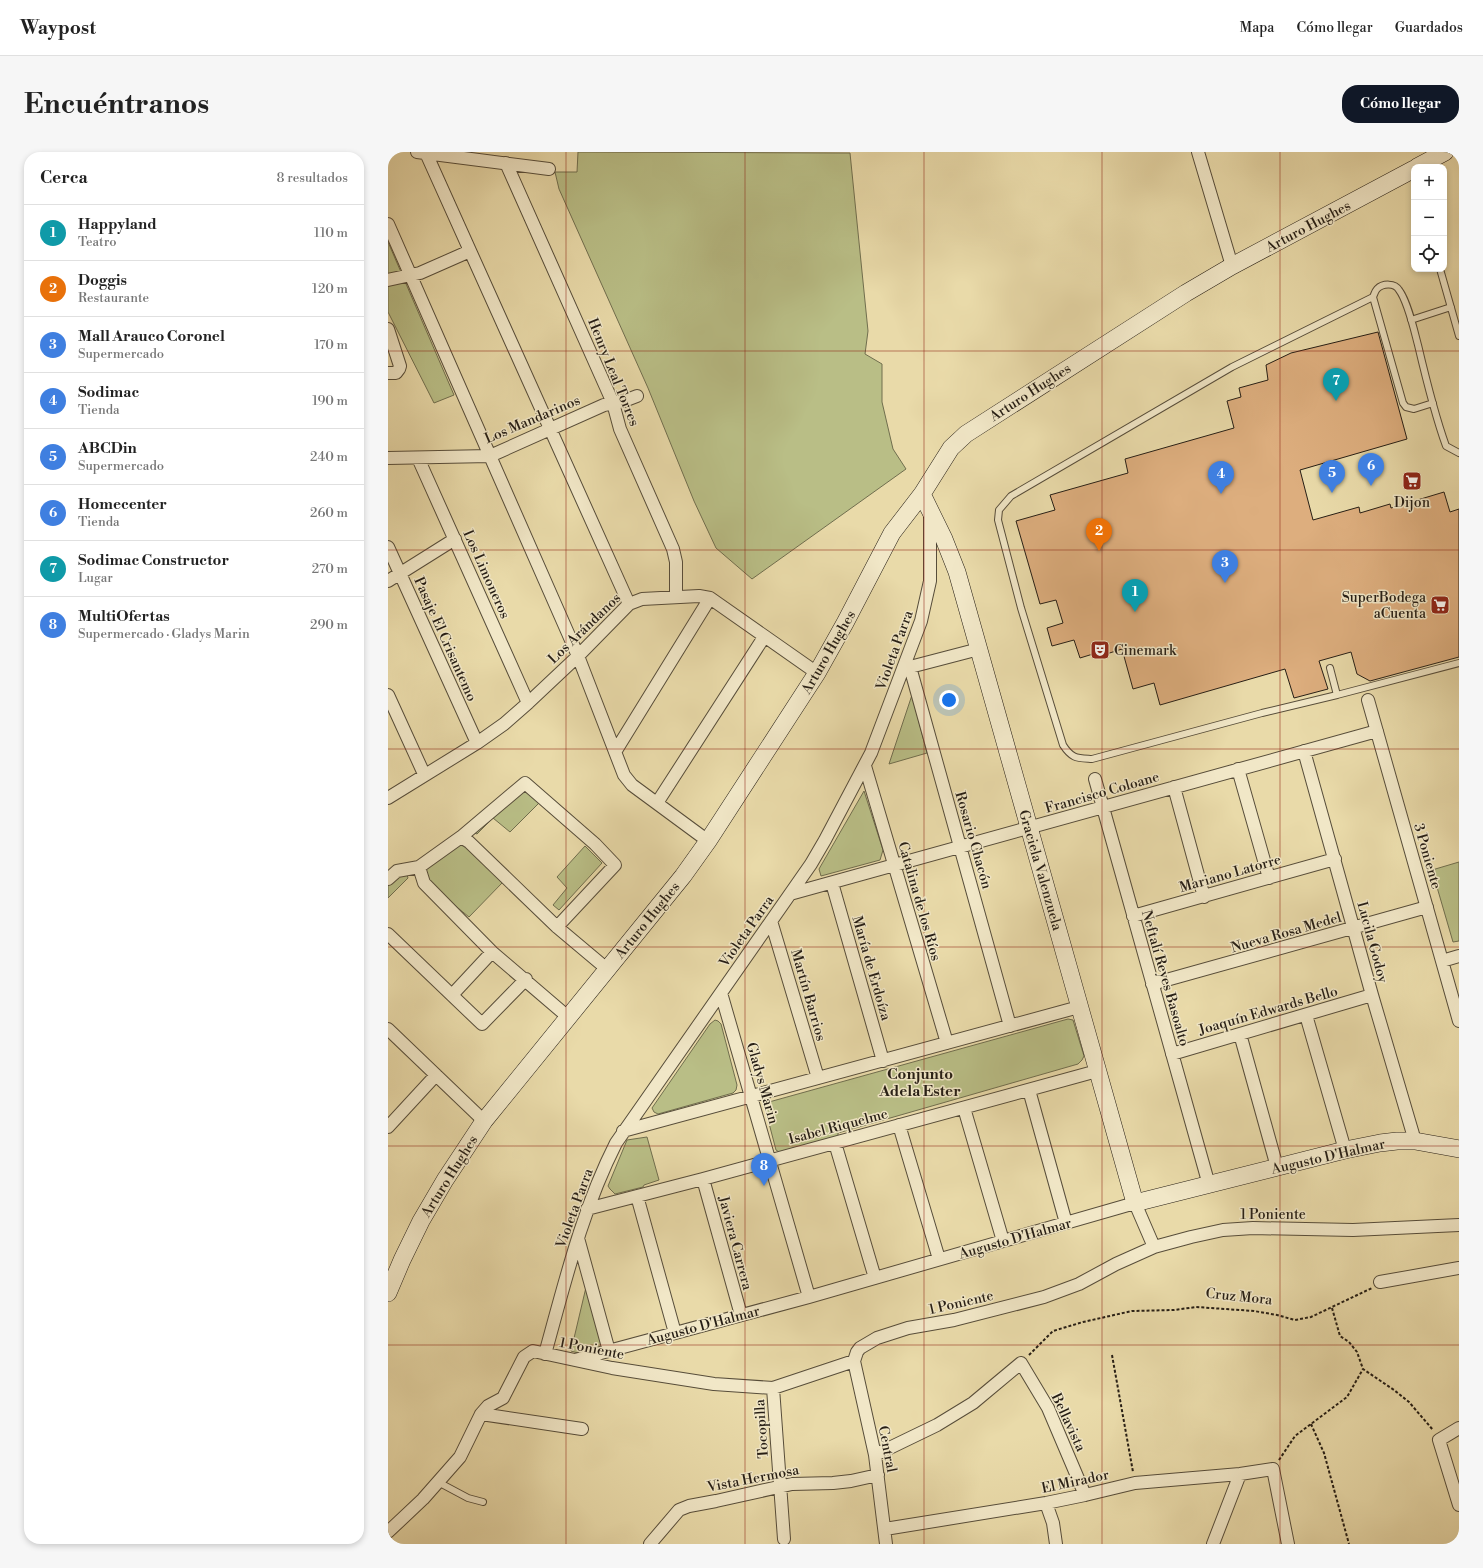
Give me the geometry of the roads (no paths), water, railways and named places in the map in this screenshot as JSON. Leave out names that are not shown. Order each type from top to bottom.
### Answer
[{"type":"street","points":[[421,152],[459,155],[549,169]]},
{"type":"street","points":[[421,152],[470,251],[629,604]]},
{"type":"street","points":[[1198,152],[1232,266]]},
{"type":"street","points":[[1423,164],[1445,152]]},
{"type":"street","name":"Henry Leal Torres","points":[[506,163],[613,403],[620,429],[673,549],[676,562],[676,597]]},
{"type":"street","name":"Arturo Hughes","points":[[388,1293],[405,1253],[421,1221],[445,1180],[484,1121],[683,876],[708,841],[817,673],[892,533],[922,494],[951,448],[966,434],[1179,297],[1232,266],[1411,171]]},
{"type":"street","points":[[388,224],[578,656],[624,775],[629,782],[708,841]]},
{"type":"street","points":[[388,280],[410,276],[470,251]]},
{"type":"street","points":[[388,329],[399,363],[399,369],[393,372]]},
{"type":"street","name":"Los Mandarinos","points":[[388,458],[490,456],[604,405],[624,401],[637,396]]},
{"type":"street","name":"Los Limoneros","points":[[418,458],[528,703]]},
{"type":"street","name":"Graciela Valenzuela","points":[[922,494],[944,539],[957,572],[1135,1203],[1154,1247]]},
{"type":"street","name":"Violeta Parra","points":[[545,1354],[577,1236],[609,1156],[623,1131],[790,894],[825,840],[865,766],[907,666],[928,594],[931,568],[930,511]]},
{"type":"street","points":[[388,581],[455,539]]},
{"type":"street","name":"Pasaje El Crisantemo","points":[[388,547],[476,743]]},
{"type":"street","name":"Los Arándanos","points":[[388,798],[504,724],[578,656],[629,604],[642,599],[699,596],[710,598]]},
{"type":"street","points":[[615,752],[710,598],[817,673]]},
{"type":"street","points":[[657,803],[764,637]]},
{"type":"street","points":[[907,666],[979,649]]},
{"type":"street","name":"Rosario Chacón","points":[[907,666],[1010,1026]]},
{"type":"street","points":[[388,695],[424,774]]},
{"type":"street","name":"3 Poniente","points":[[1368,700],[1459,1021]]},
{"type":"street","name":"Francisco Coloane","points":[[790,894],[1377,731]]},
{"type":"street","name":"Lucila Godoy","points":[[1304,751],[1372,995],[1415,1141]]},
{"type":"street","name":"Catalina de los Ríos","points":[[865,766],[947,1043]]},
{"type":"street","points":[[1238,769],[1269,878]]},
{"type":"street","name":"Neftalí Reyes Basoalto","points":[[1095,779],[1209,1185]]},
{"type":"street","points":[[388,878],[397,871],[419,867],[461,837],[525,783],[595,844],[615,865],[557,927]]},
{"type":"street","points":[[1174,787],[1204,896]]},
{"type":"street","points":[[461,837],[469,842],[557,927],[606,969]]},
{"type":"street","name":"Mariano Latorre","points":[[1133,916],[1335,859]]},
{"type":"street","points":[[419,867],[424,883],[492,952],[568,1017]]},
{"type":"street","name":"María de Erdoíza","points":[[832,883],[882,1061]]},
{"type":"street","name":"Nueva Rosa Medel","points":[[1152,984],[1427,908]]},
{"type":"street","name":"Martín Barrios","points":[[771,921],[818,1078]]},
{"type":"street","points":[[388,934],[482,1024],[526,980]]},
{"type":"street","points":[[452,995],[492,952]]},
{"type":"street","points":[[1442,960],[1459,956]]},
{"type":"street","name":"Gladys Marin","points":[[721,993],[809,1296]]},
{"type":"street","name":"Joaquín Edwards Bello","points":[[1172,1054],[1372,995]]},
{"type":"street","points":[[623,1131],[1079,1007]]},
{"type":"street","points":[[1306,1015],[1345,1150]]},
{"type":"street","points":[[388,1029],[484,1121]]},
{"type":"street","points":[[1240,1034],[1277,1167]]},
{"type":"street","name":"Isabel Riquelme","points":[[587,1209],[703,1179],[1097,1071]]},
{"type":"street","points":[[388,1128],[436,1075]]},
{"type":"street","points":[[1029,1090],[1066,1223]]},
{"type":"street","points":[[964,1108],[1003,1241]]},
{"type":"street","points":[[899,1125],[939,1260]]},
{"type":"street","name":"Augusto D'Halmar","points":[[575,1360],[876,1278],[1135,1203],[1345,1150],[1380,1143],[1415,1141],[1459,1149]]},
{"type":"street","points":[[835,1143],[876,1278]]},
{"type":"street","name":"Javiera Carrera","points":[[703,1179],[740,1315]]},
{"type":"street","points":[[637,1196],[675,1333]]},
{"type":"street","name":"1 Poniente","points":[[502,1418],[503,1398],[524,1357],[533,1351],[612,1368],[714,1384],[773,1388],[854,1361],[860,1348],[877,1338],[908,1328],[954,1320],[1056,1293],[1079,1284],[1116,1264],[1154,1247],[1191,1237],[1234,1229],[1273,1228],[1354,1230],[1459,1225]]},
{"type":"street","points":[[577,1236],[609,1351]]},
{"type":"street","points":[[1380,1282],[1459,1268]]},
{"type":"street","name":"Central","points":[[854,1361],[875,1455],[886,1544]]},
{"type":"street","name":"Bellavista","points":[[875,1455],[937,1425],[973,1403],[1021,1363],[1048,1408],[1086,1495]]},
{"type":"street","name":"Tocopilla","points":[[773,1388],[784,1539]]},
{"type":"street","points":[[388,1532],[423,1499],[460,1457],[481,1414],[488,1406],[503,1398]]},
{"type":"street","points":[[481,1414],[582,1429]]},
{"type":"street","points":[[1459,1428],[1439,1440],[1459,1505]]},
{"type":"street","name":"El Mirador","points":[[885,1529],[1086,1495],[1135,1483],[1240,1474],[1273,1469],[1288,1544]]},
{"type":"street","points":[[1214,1544],[1240,1474]]},
{"type":"street","name":"Vista Hermosa","points":[[650,1544],[679,1510],[688,1506],[792,1484],[833,1483],[878,1475]]},
{"type":"street","points":[[1046,1502],[1053,1523],[1056,1544]]},
{"type":"lane","points":[[1441,272],[1457,322],[1459,336]]},
{"type":"lane","points":[[1433,403],[1414,409],[1406,407],[1403,403],[1373,297],[1376,290],[1381,286],[1393,285],[1399,288],[1411,320],[1446,446],[1459,452]]},
{"type":"lane","points":[[1373,297],[1232,367],[1011,496],[999,510],[998,520],[1021,608],[1063,745],[1069,754],[1078,758],[1092,759],[1262,713],[1459,663]]},
{"type":"lane","points":[[1411,320],[1451,307]]},
{"type":"lane","points":[[1330,668],[1337,695]]},
{"type":"lane","points":[[438,1482],[468,1498],[483,1502]]},
{"type":"place","name":"Sodimac Constructor","points":[[1336,401]]},
{"type":"place","name":"Dijon","points":[[1412,481]]},
{"type":"place","name":"Homecenter","points":[[1371,486]]},
{"type":"place","name":"ABCDin","points":[[1332,493]]},
{"type":"place","name":"Sodimac","points":[[1221,494]]},
{"type":"place","name":"Doggis","points":[[1099,551]]},
{"type":"place","name":"Mall Arauco Coronel","points":[[1225,583]]},
{"type":"place","name":"SuperBodega aCuenta","points":[[1440,605]]},
{"type":"place","name":"Happyland","points":[[1135,612]]},
{"type":"place","name":"Cinemark","points":[[1100,650]]},
{"type":"place","name":"MultiOfertas","points":[[764,1186]]},
{"type":"district","name":"Conjunto Adela Ester","points":[[920,1082]]}]
